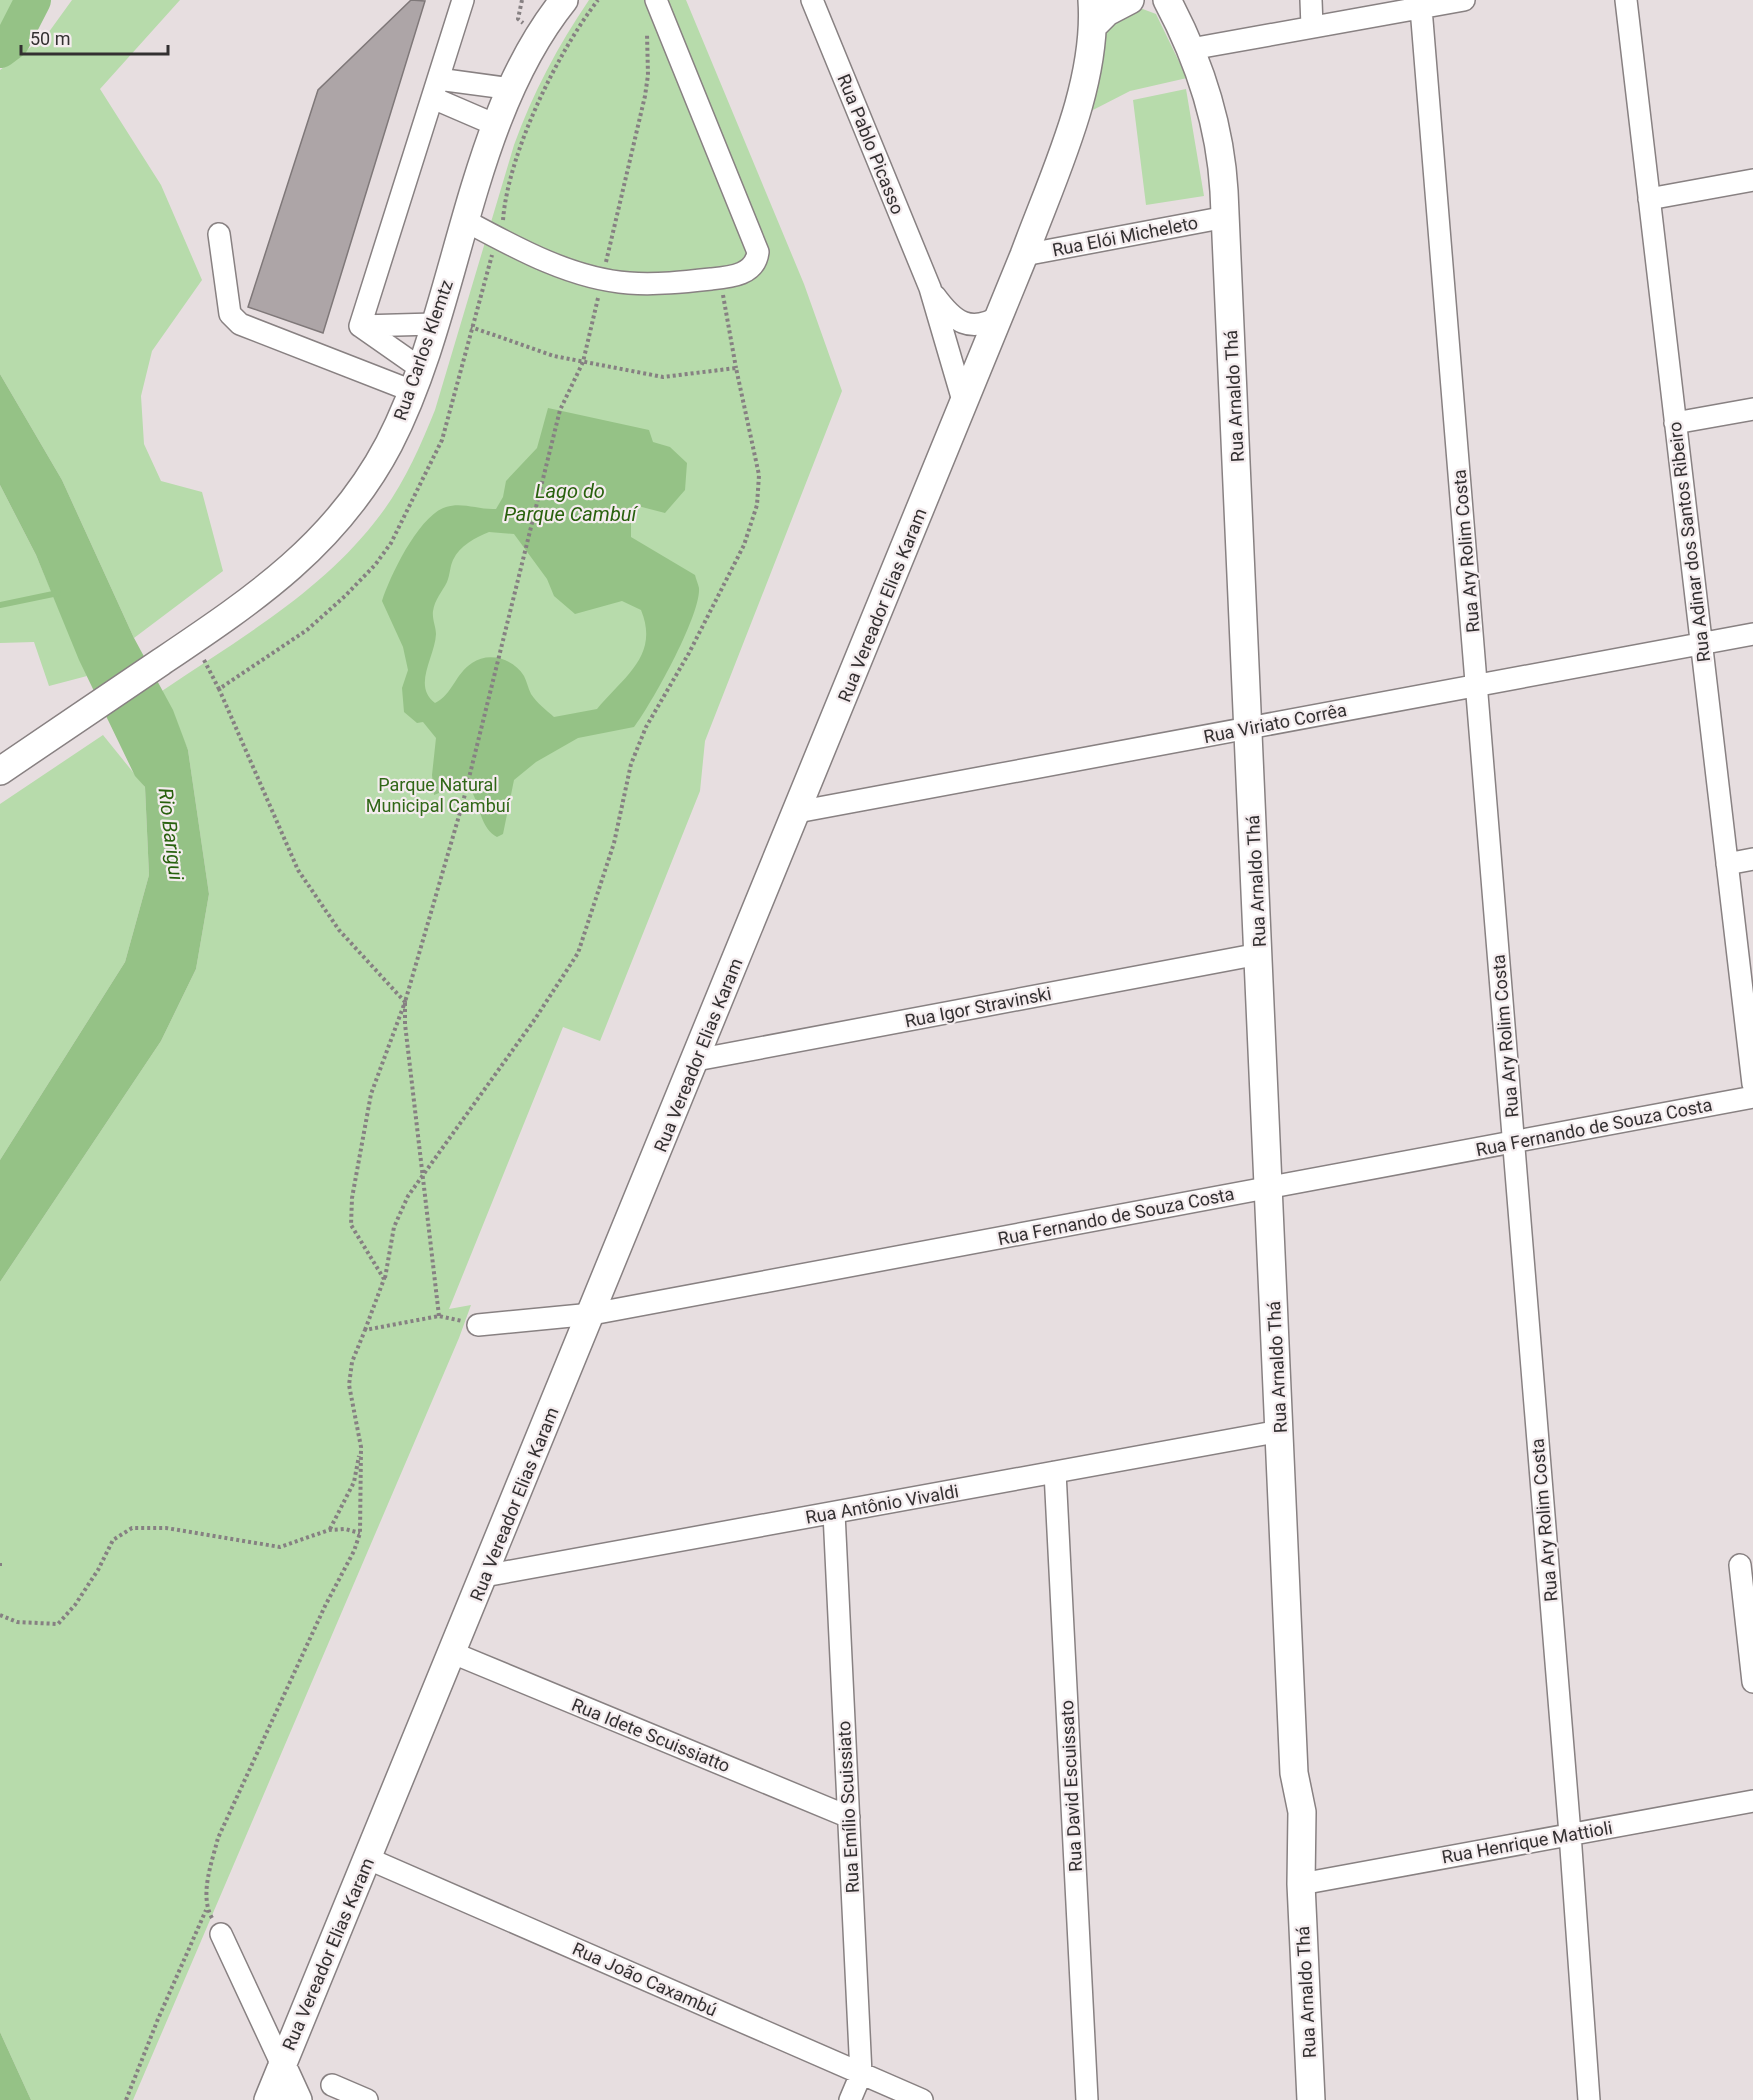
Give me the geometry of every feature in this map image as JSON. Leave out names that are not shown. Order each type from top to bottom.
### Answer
[{"type":"main road","points":[[1093,12],[1107,12],[1130,0]]},
{"type":"main road","points":[[1147,0],[1170,6]]},
{"type":"main road","name":"Rua Carlos Klemtz","points":[[0,771],[271,585],[325,537],[373,472],[416,379],[466,221],[512,89],[524,63],[560,2]]},
{"type":"main road","name":"Rua Arnaldo Thá","points":[[1170,6],[1191,49],[1218,135],[1226,217],[1294,1773],[1288,1813],[1290,1848],[1301,1884],[1311,2100]]},
{"type":"main road","name":"Rua Vereador Elias Karam","points":[[268,2100],[369,1859],[1000,316],[1085,84],[1093,12]]},
{"type":"main road","points":[[282,2065],[298,2100]]},
{"type":"street","points":[[360,326],[463,0]]},
{"type":"street","points":[[466,221],[496,238],[554,263],[602,279],[657,284],[719,278],[747,271],[753,267],[758,252],[656,0]]},
{"type":"street","name":"Rua Pablo Picasso","points":[[812,0],[930,288],[964,404]]},
{"type":"street","points":[[1311,0],[1312,27]]},
{"type":"street","points":[[1191,49],[1464,0]]},
{"type":"street","name":"Rua Adinar dos Santos Ribeiro","points":[[1626,0],[1753,1084]]},
{"type":"street","name":"Rua Ary Rolim Costa","points":[[1421,8],[1570,1834],[1589,2100]]},
{"type":"street","points":[[435,88],[512,89]]},
{"type":"street","points":[[435,88],[498,126]]},
{"type":"street","points":[[1649,199],[1753,180]]},
{"type":"street","name":"Rua Elói Micheleto","points":[[1024,255],[1226,217]]},
{"type":"street","points":[[219,234],[230,314],[240,324],[416,379]]},
{"type":"street","name":"Rua Pablo Picasso","points":[[930,288],[951,315],[961,322],[985,325],[1000,316]]},
{"type":"street","points":[[360,326],[434,324]]},
{"type":"street","points":[[360,326],[416,379]]},
{"type":"street","points":[[1676,423],[1753,409]]},
{"type":"street","name":"Rua Viriato Corrêa","points":[[798,812],[1753,634]]},
{"type":"street","points":[[1727,864],[1753,859]]},
{"type":"street","name":"Rua Igor Stravinski","points":[[696,1060],[1259,954]]},
{"type":"street","name":"Rua Fernando de Souza Costa","points":[[478,1325],[592,1314],[1753,1097]]},
{"type":"street","name":"Rua Antônio Vivaldi","points":[[484,1576],[1280,1431]]},
{"type":"street","name":"Rua David Escuissato","points":[[1055,1472],[1087,2100]]},
{"type":"street","name":"Rua Emílio Scuissiato","points":[[834,1513],[861,2074],[850,2100]]},
{"type":"street","points":[[1740,1565],[1753,1682]]},
{"type":"street","name":"Rua Idete Scuissiatto","points":[[453,1653],[849,1817]]},
{"type":"street","name":"Rua Henrique Mattioli","points":[[1301,1884],[1753,1801]]},
{"type":"street","name":"Rua João Caxambú","points":[[369,1859],[922,2100]]},
{"type":"street","points":[[221,1934],[282,2065]]},
{"type":"street","points":[[332,2085],[368,2100]]},
{"type":"path","points":[[219,688],[307,630],[352,589],[391,543],[442,440],[496,238],[502,228],[505,194],[537,106],[551,74],[582,20],[598,0]]},
{"type":"path","points":[[384,1280],[351,1225],[352,1198],[371,1094],[405,1002],[463,802],[560,410],[583,362],[645,96],[648,75],[647,32]]},
{"type":"path","points":[[126,2100],[158,2019],[207,1909],[208,1878],[219,1838],[326,1606],[354,1551],[360,1533],[361,1447],[349,1384],[352,1362],[384,1280],[394,1227],[408,1196],[535,1019],[578,953],[614,843],[631,764],[646,726],[690,653],[744,545],[757,505],[759,475],[719,278]]},
{"type":"path","points":[[471,327],[536,351],[663,377],[736,368]]},
{"type":"path","points":[[194,640],[219,688],[298,870],[339,930],[405,1002],[405,1024],[439,1316]]},
{"type":"path","points":[[365,1330],[439,1316],[478,1325]]},
{"type":"path","points":[[329,1530],[354,1482],[361,1447]]},
{"type":"path","points":[[0,1615],[17,1623],[58,1624],[81,1596],[113,1540],[132,1528],[166,1528],[280,1547],[329,1530],[345,1529],[360,1533]]},
{"type":"path","points":[[207,1909],[221,1934]]},
{"type":"green space","points":[[0,0],[18,0],[0,31]]},
{"type":"green space","points":[[72,0],[180,0],[100,89],[161,185],[202,280],[152,351],[141,396],[144,444],[161,481],[202,492],[223,571],[134,638],[62,480],[0,374],[0,70],[46,36]]},
{"type":"green space","name":"Parque Natural Municipal Cambuí","points":[[589,0],[686,0],[804,284],[842,391],[705,741],[700,791],[600,1041],[563,1027],[449,1309],[471,1305],[459,1338],[133,2100],[31,2100],[0,2032],[0,1282],[161,1041],[196,969],[209,894],[188,750],[162,691],[275,615],[302,594],[352,549],[393,497],[416,455],[435,410],[521,125],[547,70]]},
{"type":"green space","points":[[1140,8],[1156,14],[1187,78],[1130,91],[1091,111],[1105,31],[1118,19]]},
{"type":"green space","points":[[1186,89],[1204,196],[1146,205],[1133,100]]},
{"type":"green space","points":[[0,485],[36,555],[87,676],[49,686],[34,642],[0,643]]},
{"type":"green space","points":[[103,735],[145,787],[149,875],[125,962],[0,1160],[0,804]]},
{"type":"water","name":"Rio Barigui","points":[[0,374],[62,480],[134,638],[173,710],[188,750],[209,894],[196,969],[161,1041],[0,1282],[0,1160],[125,962],[149,875],[145,787],[135,776],[79,660],[36,555],[0,485]]},
{"type":"water","name":"Lago do Parque Cambuí","points":[[548,408],[649,430],[653,442],[670,447],[687,463],[685,490],[665,513],[638,506],[631,510],[631,537],[695,575],[699,588],[692,618],[684,638],[652,700],[634,727],[578,738],[536,762],[514,780],[503,834],[497,837],[487,829],[472,792],[454,787],[434,795],[432,775],[436,738],[423,722],[417,723],[404,712],[402,688],[408,670],[403,647],[382,601],[407,548],[436,512],[452,506],[496,509],[503,497],[506,481],[537,448]],"holes":[[[489,532],[514,534],[547,579],[554,596],[575,614],[622,601],[641,610],[646,626],[646,640],[642,653],[636,665],[597,709],[554,717],[533,697],[520,670],[508,661],[493,657],[479,659],[472,663],[446,694],[435,703],[428,696],[425,688],[426,671],[436,634],[433,611],[447,582],[453,560],[464,546]]]},
{"type":"water","points":[[0,2032],[31,2100],[0,2100]]},
{"type":"building","points":[[411,0],[425,1],[323,333],[248,307],[318,90]]},
{"type":"waterway","points":[[0,50],[12,41],[33,0]]},
{"type":"waterway","points":[[0,605],[58,593]]}]
